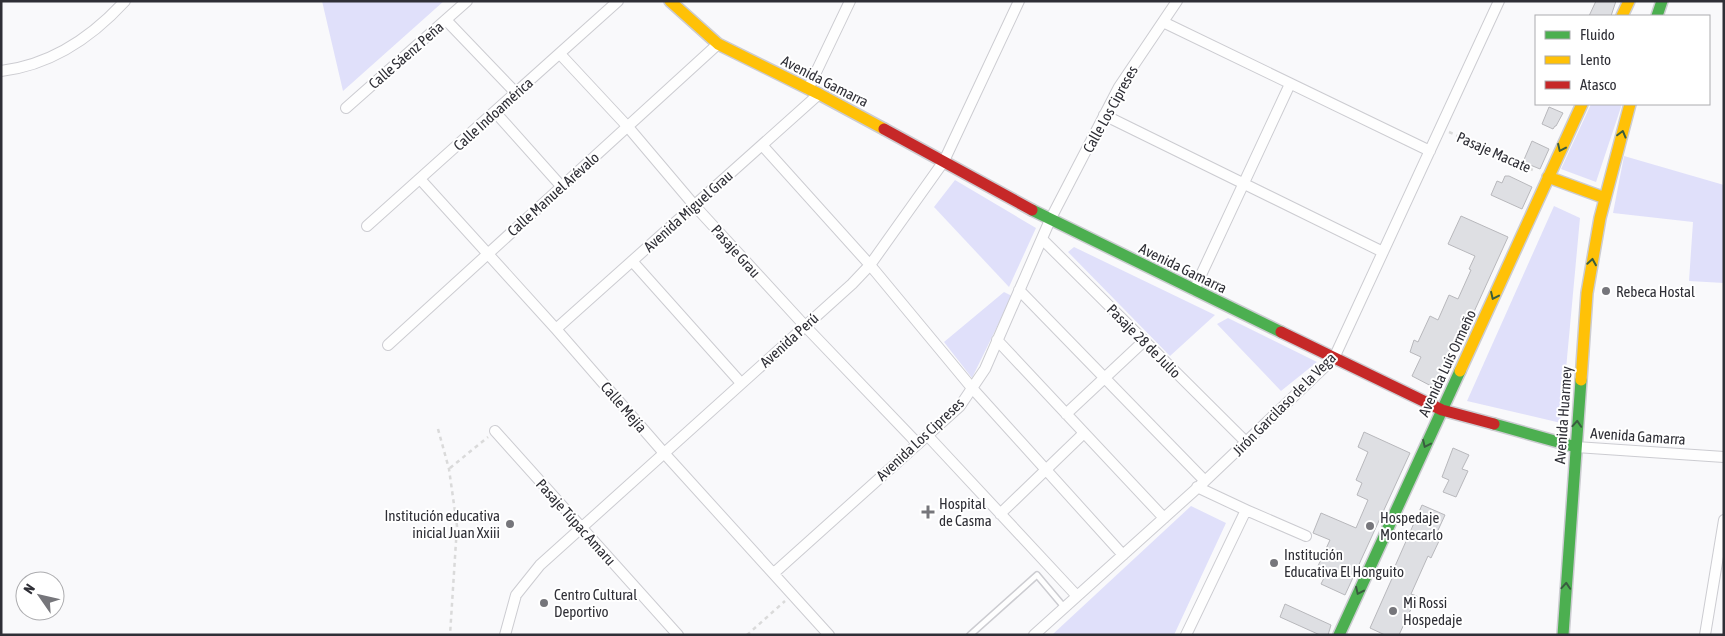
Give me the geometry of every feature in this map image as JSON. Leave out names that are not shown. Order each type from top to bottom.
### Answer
[{"type":"main road","name":"Avenida Gamarra","points":[[670,1],[718,44],[944,161],[1050,220],[1442,410],[1576,447]]},
{"type":"main road","points":[[1622,15],[1629,1]]},
{"type":"main road","points":[[1657,15],[1662,1]]},
{"type":"main road","name":"Avenida Luis Ormeño","points":[[1338,635],[1582,105]]},
{"type":"main road","points":[[1548,177],[1605,198],[1630,105]]},
{"type":"main road","name":"Avenida Huarmey","points":[[1563,635],[1587,293],[1605,198]]},
{"type":"street","points":[[1,71],[39,62],[66,50],[91,33],[125,1]]},
{"type":"street","name":"Calle Sáenz Peña","points":[[346,108],[467,1]]},
{"type":"street","name":"Calle Indoamérica","points":[[367,226],[618,1]]},
{"type":"street","name":"Avenida Miguel Grau","points":[[556,329],[762,145],[813,92],[850,1]]},
{"type":"street","name":"Avenida Perú","points":[[505,635],[516,595],[540,565],[870,266],[944,161],[1019,1]]},
{"type":"street","name":"Calle Los Cipreses","points":[[1050,220],[1119,87],[1177,1]]},
{"type":"street","name":"Jirón Garcilaso de la Vega","points":[[1034,635],[1201,484],[1334,358],[1499,1]]},
{"type":"street","points":[[446,20],[516,93]]},
{"type":"street","points":[[1163,22],[1430,151]]},
{"type":"street","name":"Calle Manuel Arévalo","points":[[388,345],[718,44]]},
{"type":"street","name":"Pasaje Grau","points":[[560,54],[628,127],[694,205],[805,326],[918,444]]},
{"type":"street","points":[[1194,290],[1290,84]]},
{"type":"street","points":[[494,112],[562,187]]},
{"type":"street","points":[[1104,116],[1383,252]]},
{"type":"street","points":[[762,145],[870,266],[972,388],[1123,555]]},
{"type":"street","name":"Calle Mejía","points":[[420,178],[830,635]]},
{"type":"street","name":"Avenida Los Cipreses","points":[[774,573],[960,406],[985,369],[1050,220]]},
{"type":"street","name":"Pasaje 28 de Julio","points":[[1042,239],[1246,442]]},
{"type":"street","points":[[632,261],[741,383]]},
{"type":"street","points":[[1019,290],[1105,378],[1201,484],[1246,510],[1306,536]]},
{"type":"street","points":[[997,340],[1164,518]]},
{"type":"street","points":[[1066,414],[1144,341]]},
{"type":"street","name":"Pasaje Túpac Amaru","points":[[494,431],[678,635]]},
{"type":"street","points":[[1000,514],[1084,433]]},
{"type":"street","points":[[927,435],[1076,596]]},
{"type":"street","name":"Avenida Gamarra","points":[[1576,447],[1724,456]]},
{"type":"street","points":[[1186,635],[1246,510]]},
{"type":"street","points":[[1705,635],[1720,568],[1724,520]]},
{"type":"lane","points":[[970,635],[1037,575],[1064,607]]},
{"type":"path","name":"Pasaje Macate","points":[[1440,128],[1548,177]]},
{"type":"path","points":[[438,429],[449,469],[457,526],[450,635]]},
{"type":"path","points":[[449,469],[494,431]]},
{"type":"path","points":[[747,635],[793,593]]},
{"type":"shaded area","points":[[322,1],[444,1],[343,91]]},
{"type":"shaded area","points":[[1591,105],[1622,105],[1596,182],[1561,169]]},
{"type":"shaded area","points":[[1624,156],[1724,185],[1724,283],[1689,281],[1693,222],[1613,213]]},
{"type":"shaded area","points":[[955,180],[1036,228],[1009,287],[934,207]]},
{"type":"shaded area","points":[[1554,206],[1580,218],[1561,423],[1467,401]]},
{"type":"shaded area","points":[[1074,247],[1215,315],[1170,356],[1068,252]]},
{"type":"shaded area","points":[[1004,292],[1012,296],[972,378],[944,342]]},
{"type":"shaded area","points":[[1228,318],[1317,362],[1281,391],[1217,324]]},
{"type":"shaded area","points":[[1191,506],[1226,523],[1174,635],[1053,634]]},
{"type":"building","points":[[1596,1],[1616,1],[1611,15],[1589,15]]},
{"type":"building","points":[[1549,107],[1563,113],[1553,129],[1542,124]]},
{"type":"building","points":[[1532,141],[1549,149],[1540,169],[1523,162]]},
{"type":"building","points":[[1505,176],[1509,176],[1532,187],[1522,209],[1491,195],[1497,181],[1502,183]]},
{"type":"building","points":[[1461,216],[1508,237],[1448,369],[1445,367],[1435,388],[1412,376],[1421,357],[1410,352],[1414,340],[1418,342],[1430,316],[1438,320],[1449,295],[1458,299],[1471,270],[1469,269],[1475,256],[1448,244]]},
{"type":"building","points":[[1364,432],[1410,453],[1345,595],[1321,584],[1328,570],[1318,566],[1330,540],[1313,533],[1321,513],[1356,528],[1368,500],[1357,495],[1362,483],[1356,480],[1368,452],[1358,447]]},
{"type":"building","points":[[1453,448],[1469,455],[1462,469],[1468,471],[1456,497],[1443,492],[1449,480],[1442,477]]},
{"type":"building","points":[[1422,505],[1445,515],[1434,539],[1439,541],[1431,558],[1428,556],[1411,594],[1417,596],[1399,635],[1385,635],[1370,628]]},
{"type":"building","points":[[1285,604],[1331,625],[1328,635],[1320,635],[1280,617]]},
{"type":"traffic: fast","points":[[1657,15],[1662,1]]},
{"type":"traffic: fast","points":[[1032,210],[1281,332]]},
{"type":"traffic: fast","points":[[1339,635],[1460,371]]},
{"type":"traffic: fast","points":[[1563,635],[1581,380]]},
{"type":"traffic: fast","points":[[1494,424],[1576,447]]},
{"type":"traffic: slow","points":[[670,1],[718,44],[819,94],[884,129]]},
{"type":"traffic: slow","points":[[1622,15],[1629,1]]},
{"type":"traffic: slow","points":[[1460,371],[1582,105]]},
{"type":"traffic: slow","points":[[1581,380],[1587,293],[1600,218],[1630,105]]},
{"type":"traffic: slow","points":[[1548,177],[1605,198]]},
{"type":"traffic: jam","points":[[884,129],[1032,210]]},
{"type":"traffic: jam","points":[[1281,332],[1442,410],[1494,424]]},
{"type":"place","name":"Rebeca Hostal","points":[[1606,291]]},
{"type":"place","name":"Hospital de Casma","points":[[928,512]]},
{"type":"place","name":"Institución educativa inicial Juan Xxiii","points":[[510,524]]},
{"type":"place","name":"Hospedaje Montecarlo","points":[[1370,526]]},
{"type":"place","name":"Institución Educativa El Honguito","points":[[1274,563]]},
{"type":"place","name":"Centro Cultural Deportivo","points":[[544,603]]},
{"type":"place","name":"Mi Rossi Hospedaje","points":[[1393,611]]}]
